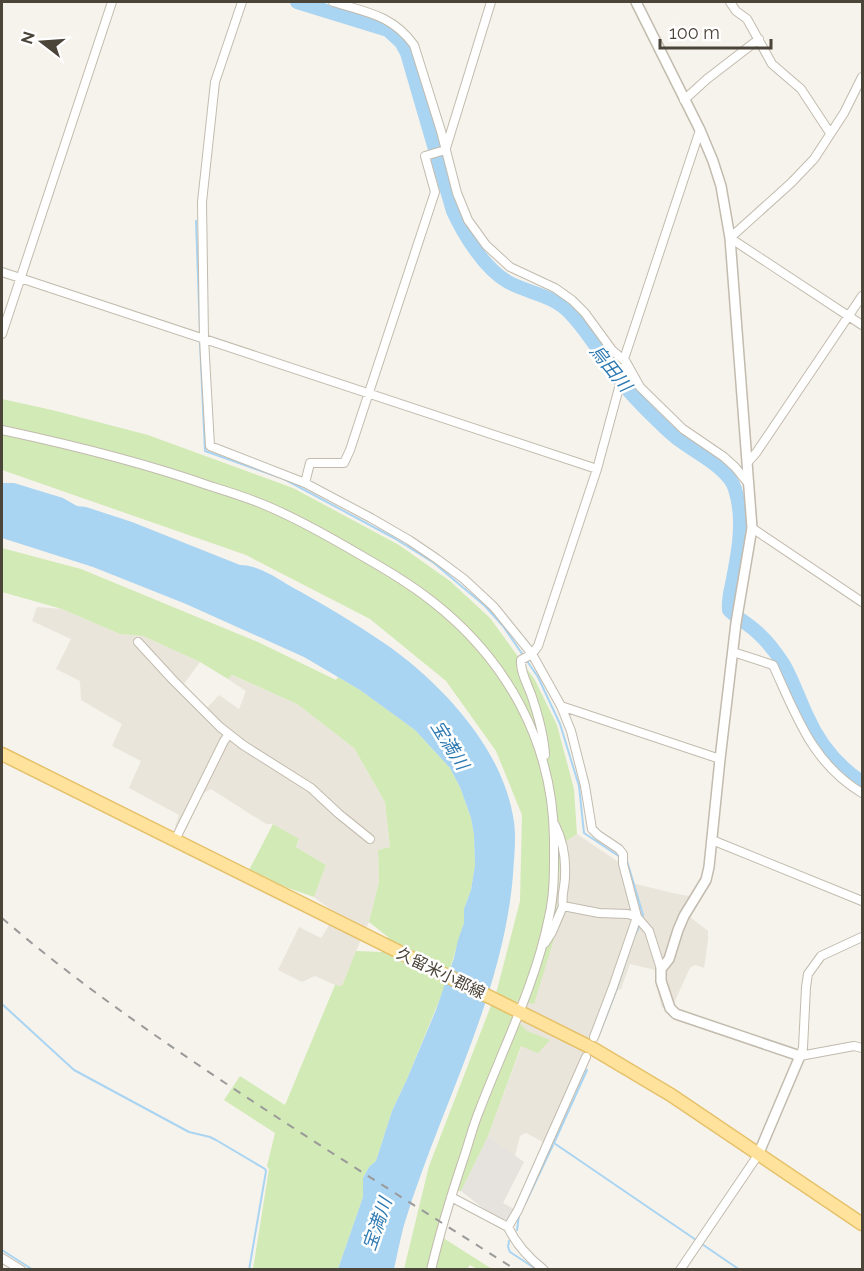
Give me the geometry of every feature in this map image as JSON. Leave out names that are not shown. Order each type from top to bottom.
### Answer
[{"type":"main road","name":"久留米小郡線","points":[[2,754],[592,1048],[662,1089],[862,1224]]},
{"type":"street","points":[[2,334],[112,2]]},
{"type":"street","points":[[242,2],[215,82],[202,202],[204,339],[210,446],[305,483],[371,518],[437,559],[464,579],[494,607],[532,654],[561,706],[578,755],[592,829],[619,849],[622,854],[637,917],[594,1037]]},
{"type":"street","points":[[333,2],[381,17],[406,33],[414,45],[441,131],[443,150],[457,193],[464,212],[486,246],[510,267],[555,288],[572,300],[612,350],[625,360],[640,387],[683,429],[724,457],[748,483]]},
{"type":"street","points":[[443,150],[491,2]]},
{"type":"street","points":[[636,2],[700,130],[718,176],[730,238],[752,528],[736,623],[709,867],[706,880],[684,916],[669,959],[661,969]]},
{"type":"street","points":[[730,2],[736,11],[747,19],[772,64],[801,89],[830,134]]},
{"type":"street","points":[[684,100],[759,39]]},
{"type":"street","points":[[730,238],[814,159],[850,103],[862,77]]},
{"type":"street","points":[[545,766],[544,746],[521,660],[532,654],[538,646],[597,469],[625,360],[700,130]]},
{"type":"street","points":[[305,483],[310,463],[344,463],[350,450],[435,192],[425,156],[443,150]]},
{"type":"street","points":[[730,238],[862,325]]},
{"type":"street","points":[[2,272],[597,469]]},
{"type":"street","points":[[747,463],[862,296]]},
{"type":"street","points":[[2,430],[101,453],[180,475],[266,505],[317,531],[386,569],[451,617],[493,662],[525,712],[540,748],[551,794],[554,822],[554,887],[549,917],[541,949],[479,1111],[431,1269]]},
{"type":"street","points":[[752,528],[862,602]]},
{"type":"street","points":[[138,642],[173,680],[229,734],[311,788],[370,839]]},
{"type":"street","points":[[733,652],[773,665],[801,728],[821,759],[862,793]]},
{"type":"street","points":[[561,706],[720,759]]},
{"type":"street","points":[[174,840],[229,734]]},
{"type":"street","points":[[541,949],[552,932],[563,906],[565,853],[554,822]]},
{"type":"street","points":[[712,840],[862,901]]},
{"type":"street","points":[[563,906],[637,917],[650,931],[661,969],[661,981],[670,1008],[676,1014],[800,1056],[854,1046],[862,1047]]},
{"type":"street","points":[[680,1269],[758,1155],[803,1048],[808,974],[821,956],[862,937]]},
{"type":"street","points":[[508,1227],[518,1210],[586,1057]]},
{"type":"street","points":[[451,1197],[508,1227],[514,1239],[544,1269]]},
{"type":"street","points":[[2,1257],[21,1269]]},
{"type":"shaded area","points":[[37,607],[62,609],[120,634],[143,636],[200,662],[184,684],[207,708],[219,695],[239,709],[246,691],[228,679],[231,675],[297,704],[354,748],[385,802],[390,847],[378,850],[379,882],[369,922],[342,986],[315,976],[302,982],[278,970],[299,927],[321,938],[327,929],[334,912],[314,897],[326,865],[296,847],[299,840],[273,824],[266,824],[211,789],[202,794],[186,829],[175,827],[179,815],[129,788],[141,761],[112,746],[122,724],[81,700],[80,681],[56,669],[71,639],[32,621]]},
{"type":"shaded area","points":[[577,834],[620,863],[636,884],[702,898],[690,917],[708,931],[704,968],[695,965],[690,968],[674,1003],[662,1008],[655,981],[655,970],[630,964],[621,989],[609,993],[580,1068],[547,1141],[543,1142],[526,1133],[520,1136],[515,1156],[488,1136],[527,1031],[511,1015],[556,912],[562,844]]},
{"type":"shaded area","points":[[488,1136],[524,1162],[503,1203],[516,1210],[510,1220],[497,1219],[461,1191]]},
{"type":"green space","points":[[2,399],[148,435],[293,488],[399,545],[450,581],[490,618],[535,680],[557,725],[574,789],[577,834],[562,844],[556,912],[558,926],[534,1004],[517,1001],[511,1014],[527,1031],[550,1040],[538,1053],[521,1046],[488,1136],[461,1191],[450,1190],[437,1234],[492,1269],[477,1269],[470,1265],[467,1269],[404,1269],[429,1166],[497,990],[520,901],[522,815],[496,751],[446,681],[370,619],[246,555],[2,470]]},
{"type":"green space","points":[[2,548],[81,569],[258,642],[336,680],[338,677],[415,730],[450,768],[460,787],[471,818],[475,865],[471,890],[464,909],[464,923],[444,989],[392,1111],[376,1161],[369,1167],[363,1178],[363,1197],[338,1269],[253,1269],[269,1169],[267,1166],[275,1133],[224,1100],[240,1076],[285,1105],[335,985],[342,986],[356,951],[382,952],[388,937],[369,922],[379,882],[378,850],[390,847],[385,802],[354,748],[297,704],[232,675],[228,679],[200,662],[143,636],[120,634],[62,609],[2,592]]},
{"type":"green space","points":[[273,824],[299,839],[296,847],[326,865],[314,897],[277,884],[249,870]]},
{"type":"water","name":"宝満川","points":[[2,483],[14,483],[63,498],[77,506],[132,522],[240,565],[260,569],[272,575],[351,621],[387,645],[428,678],[466,719],[496,766],[506,790],[515,831],[513,875],[507,920],[497,965],[483,1009],[418,1182],[404,1225],[394,1269],[338,1269],[363,1197],[363,1178],[369,1167],[376,1161],[392,1111],[436,1010],[464,923],[464,909],[471,890],[475,865],[471,818],[460,787],[450,768],[415,730],[360,690],[304,657],[186,604],[93,567],[2,538]]},
{"type":"waterway","name":"烏田川","points":[[297,2],[388,30],[401,42],[407,53],[453,211],[476,251],[491,269],[508,282],[563,306],[588,334],[619,380],[641,405],[672,435],[720,469],[732,482],[738,500],[740,524],[729,610],[755,630],[772,648],[787,671],[823,745],[845,769],[862,782]]},
{"type":"waterway","points":[[196,221],[200,333]]},
{"type":"waterway","points":[[200,343],[205,451],[284,479],[394,538],[434,563],[485,606],[503,626],[538,677],[560,724],[579,786],[584,833],[620,857]]},
{"type":"waterway","points":[[625,860],[643,915],[642,919]]},
{"type":"waterway","points":[[599,1035],[640,925]]},
{"type":"waterway","points":[[2,1004],[74,1070],[189,1132],[216,1140],[265,1169],[249,1270]]},
{"type":"waterway","points":[[587,1070],[554,1143],[740,1270]]},
{"type":"waterway","points":[[526,1202],[553,1145]]},
{"type":"waterway","points":[[517,1230],[519,1215]]},
{"type":"waterway","points":[[509,1241],[510,1252],[536,1269]]},
{"type":"waterway","points":[[2,1250],[33,1270]]},
{"type":"railway","points":[[2,918],[96,993],[194,1062],[516,1270]]}]
